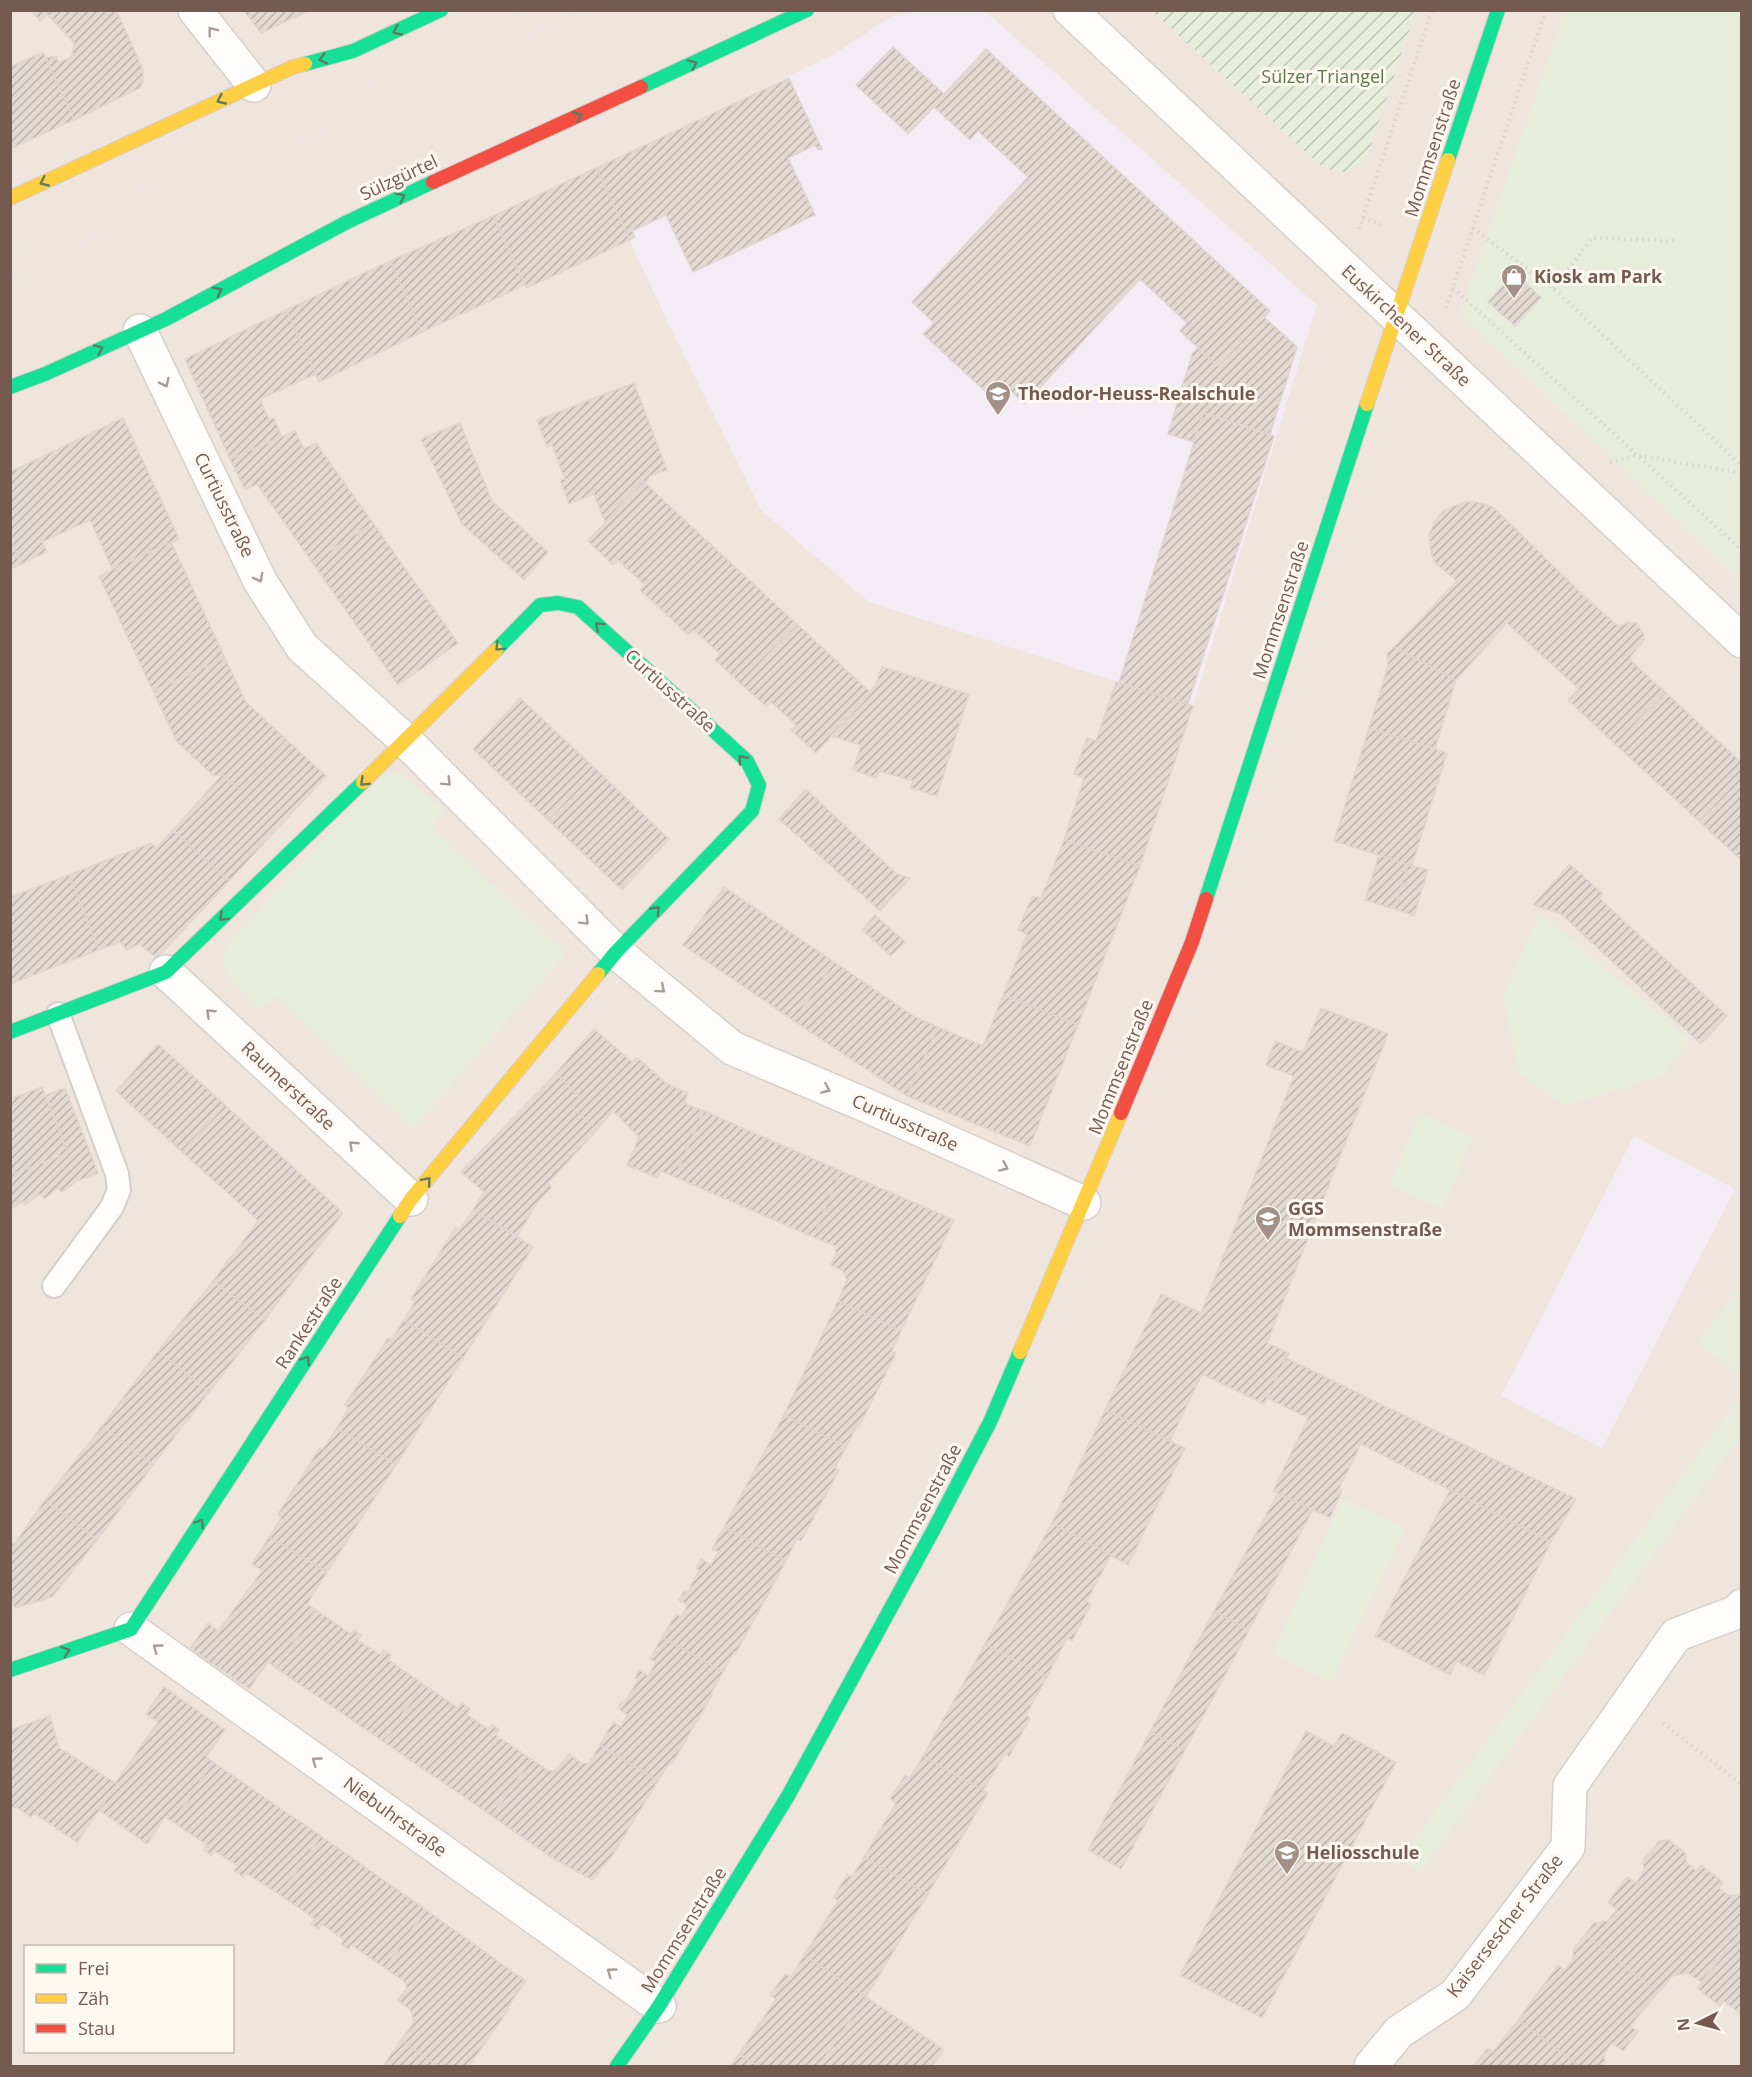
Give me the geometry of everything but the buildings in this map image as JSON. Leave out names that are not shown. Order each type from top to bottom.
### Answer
[{"type":"street","points":[[195,10],[254,85]]},
{"type":"street","points":[[10,198],[293,67],[353,51],[441,10]]},
{"type":"street","name":"Sülzgürtel","points":[[10,387],[45,374],[166,319],[348,222],[807,10]]},
{"type":"street","name":"Euskirchener Straße","points":[[1070,10],[1431,352],[1742,641]]},
{"type":"street","name":"Mommsenstraße","points":[[617,2067],[659,2006],[788,1796],[934,1529],[990,1422],[1084,1203],[1192,942],[1498,10]]},
{"type":"street","name":"Curtiusstraße","points":[[140,331],[260,581],[302,647],[406,741],[616,952],[732,1048],[1084,1203]]},
{"type":"street","name":"Curtiusstraße","points":[[406,741],[540,605],[558,603],[578,607],[747,762],[759,785],[752,811],[616,952]]},
{"type":"street","points":[[10,1032],[166,972],[406,741]]},
{"type":"street","name":"Rankestraße","points":[[131,1629],[411,1199],[616,952]]},
{"type":"street","name":"Raumerstraße","points":[[166,972],[411,1199]]},
{"type":"street","name":"Kaisersescher Straße","points":[[1371,2067],[1399,2032],[1455,1995],[1568,1847],[1570,1786],[1676,1635],[1737,1612],[1742,1606]]},
{"type":"street","points":[[10,1670],[131,1629]]},
{"type":"street","name":"Niebuhrstraße","points":[[131,1629],[659,2006]]},
{"type":"lane","points":[[54,1286],[112,1208],[119,1190],[117,1174],[58,1014]]},
{"type":"path","points":[[1346,269],[1432,10]]},
{"type":"path","points":[[1431,352],[1545,10]]},
{"type":"path","points":[[1473,228],[1554,289],[1742,466]]},
{"type":"path","points":[[1554,289],[1592,238],[1676,241]]},
{"type":"path","points":[[1453,288],[1742,550]]},
{"type":"path","points":[[1562,473],[1637,455],[1742,473]]},
{"type":"path","points":[[1632,1699],[1742,1785]]},
{"type":"shaded area","points":[[11,11],[1741,11],[1741,2066],[11,2066]]},
{"type":"shaded area","name":"Theodor-Heuss-Realschule","points":[[922,11],[985,11],[1317,305],[1193,706],[869,602],[761,510],[668,323],[596,168],[833,55],[892,16]]},
{"type":"shaded area","points":[[1634,1136],[1735,1189],[1602,1448],[1501,1396]]},
{"type":"green space","name":"Sülzer Triangel","points":[[1152,11],[1416,11],[1367,157],[1351,170],[1341,172],[1321,166]]},
{"type":"green space","points":[[1565,11],[1741,11],[1741,581],[1460,314]]},
{"type":"green space","points":[[387,771],[402,773],[444,810],[431,827],[566,953],[413,1129],[277,996],[261,1010],[232,981],[221,962],[228,943]]},
{"type":"green space","points":[[1540,913],[1690,1040],[1662,1076],[1565,1106],[1519,1073],[1503,996]]},
{"type":"green space","points":[[1420,1114],[1473,1137],[1443,1209],[1389,1185]]},
{"type":"green space","points":[[1741,1285],[1741,1376],[1698,1343]]},
{"type":"green space","points":[[1741,1396],[1741,1436],[1419,1873],[1400,1859]]},
{"type":"green space","points":[[1342,1499],[1406,1528],[1331,1683],[1273,1653]]},
{"type":"tram line","points":[[10,250],[525,10]]},
{"type":"tram line","points":[[10,275],[583,10]]},
{"type":"traffic: fast","points":[[305,64],[353,51],[441,10]]},
{"type":"traffic: fast","points":[[641,87],[807,10]]},
{"type":"traffic: fast","points":[[1448,160],[1498,10]]},
{"type":"traffic: fast","points":[[10,387],[45,374],[166,319],[347,222],[433,182]]},
{"type":"traffic: fast","points":[[1206,899],[1367,404]]},
{"type":"traffic: fast","points":[[496,650],[540,605],[558,603],[578,607],[747,761],[759,785],[752,811],[616,952],[598,974]]},
{"type":"traffic: fast","points":[[10,1032],[166,972],[363,782]]},
{"type":"traffic: fast","points":[[10,1670],[131,1629],[400,1216]]},
{"type":"traffic: fast","points":[[617,2066],[659,2006],[788,1796],[990,1422],[1020,1352]]},
{"type":"traffic: slow","points":[[10,198],[293,67],[305,64]]},
{"type":"traffic: slow","points":[[1367,404],[1448,160]]},
{"type":"traffic: slow","points":[[363,782],[496,650]]},
{"type":"traffic: slow","points":[[400,1216],[411,1199],[598,974]]},
{"type":"traffic: slow","points":[[1020,1352],[1121,1113]]},
{"type":"traffic: jam","points":[[433,182],[641,87]]},
{"type":"traffic: jam","points":[[1121,1113],[1192,942],[1206,899]]},
{"type":"place","name":"Kiosk am Park","points":[[1514,300]]},
{"type":"place","name":"Theodor-Heuss-Realschule","points":[[998,417]]},
{"type":"place","name":"GGS Mommsenstraße","points":[[1268,1242]]},
{"type":"place","name":"Heliosschule","points":[[1287,1876]]}]
